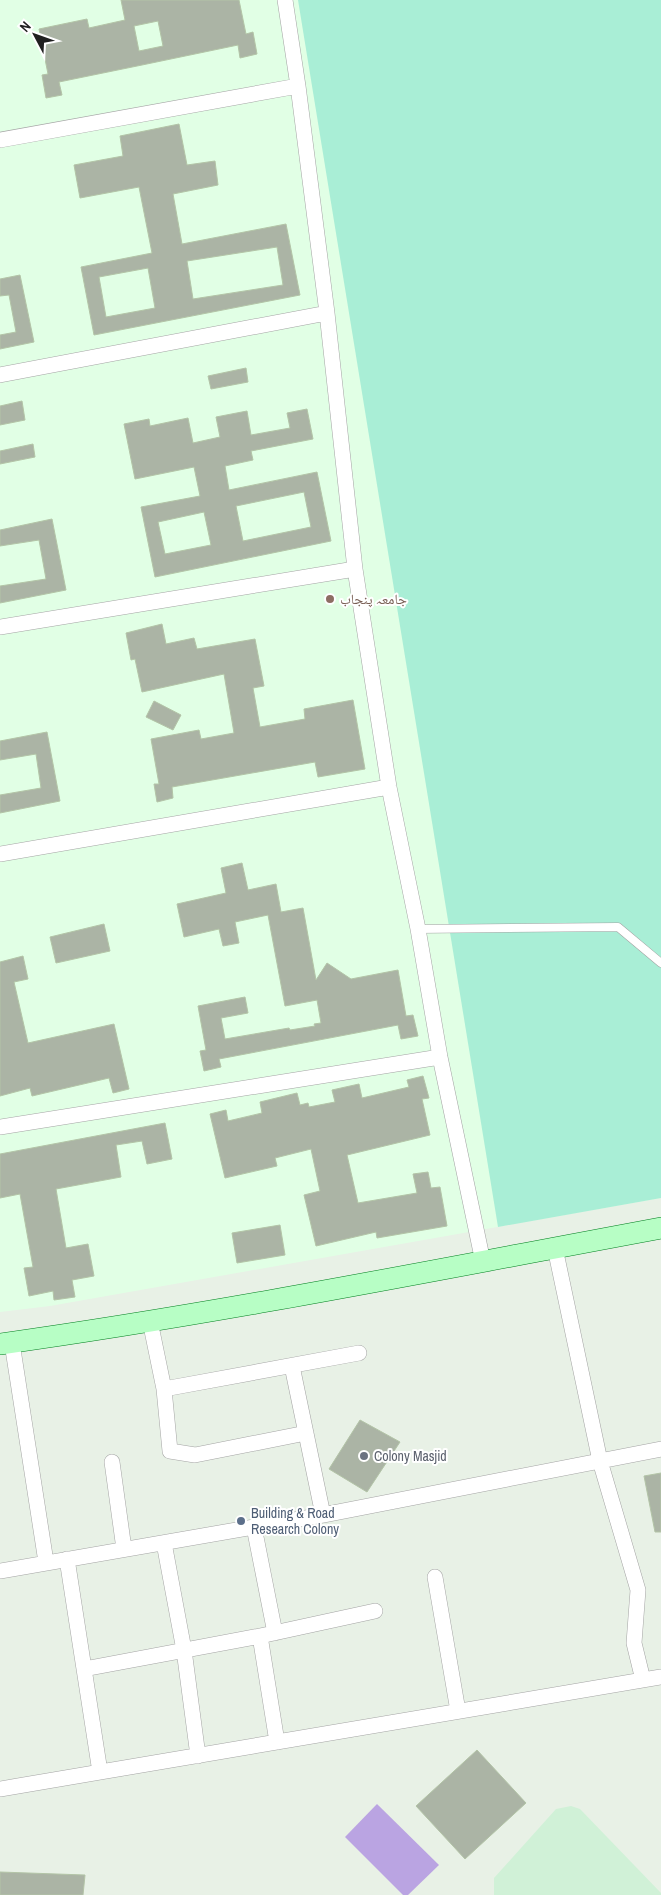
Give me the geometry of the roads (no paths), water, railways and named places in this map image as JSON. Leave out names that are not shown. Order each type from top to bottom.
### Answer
[{"type":"street","points":[[285,0],[327,313],[355,569],[389,787],[418,930],[440,1057],[483,1262]]},
{"type":"street","points":[[0,140],[298,86]]},
{"type":"street","points":[[0,374],[327,313]]},
{"type":"street","points":[[0,627],[355,569]]},
{"type":"street","points":[[0,854],[389,787]]},
{"type":"street","points":[[0,1127],[440,1057]]},
{"type":"street","points":[[46,1562],[6,1344],[483,1262],[661,1228]]},
{"type":"street","points":[[555,1248],[600,1461],[638,1590],[634,1643],[643,1680]]},
{"type":"street","points":[[150,1320],[164,1389],[170,1451],[195,1455],[306,1433]]},
{"type":"street","points":[[164,1389],[359,1353]]},
{"type":"street","points":[[292,1366],[323,1515]]},
{"type":"street","points":[[0,1572],[46,1562],[323,1515],[661,1449]]},
{"type":"street","points":[[112,1462],[124,1549]]},
{"type":"street","points":[[254,1527],[275,1633]]},
{"type":"street","points":[[164,1543],[184,1650],[198,1756]]},
{"type":"street","points":[[67,1559],[100,1772]]},
{"type":"street","points":[[435,1577],[458,1711]]},
{"type":"street","points":[[84,1668],[260,1636],[375,1612]]},
{"type":"street","points":[[260,1636],[276,1742]]},
{"type":"street","points":[[0,1789],[661,1676]]},
{"type":"lane","points":[[418,930],[618,927],[661,963]]},
{"type":"place","name":"جامعہ پنجاب","points":[[330,599]]},
{"type":"place","name":"Colony Masjid","points":[[364,1456]]},
{"type":"place","name":"Building & Road Research Colony","points":[[241,1521]]}]
